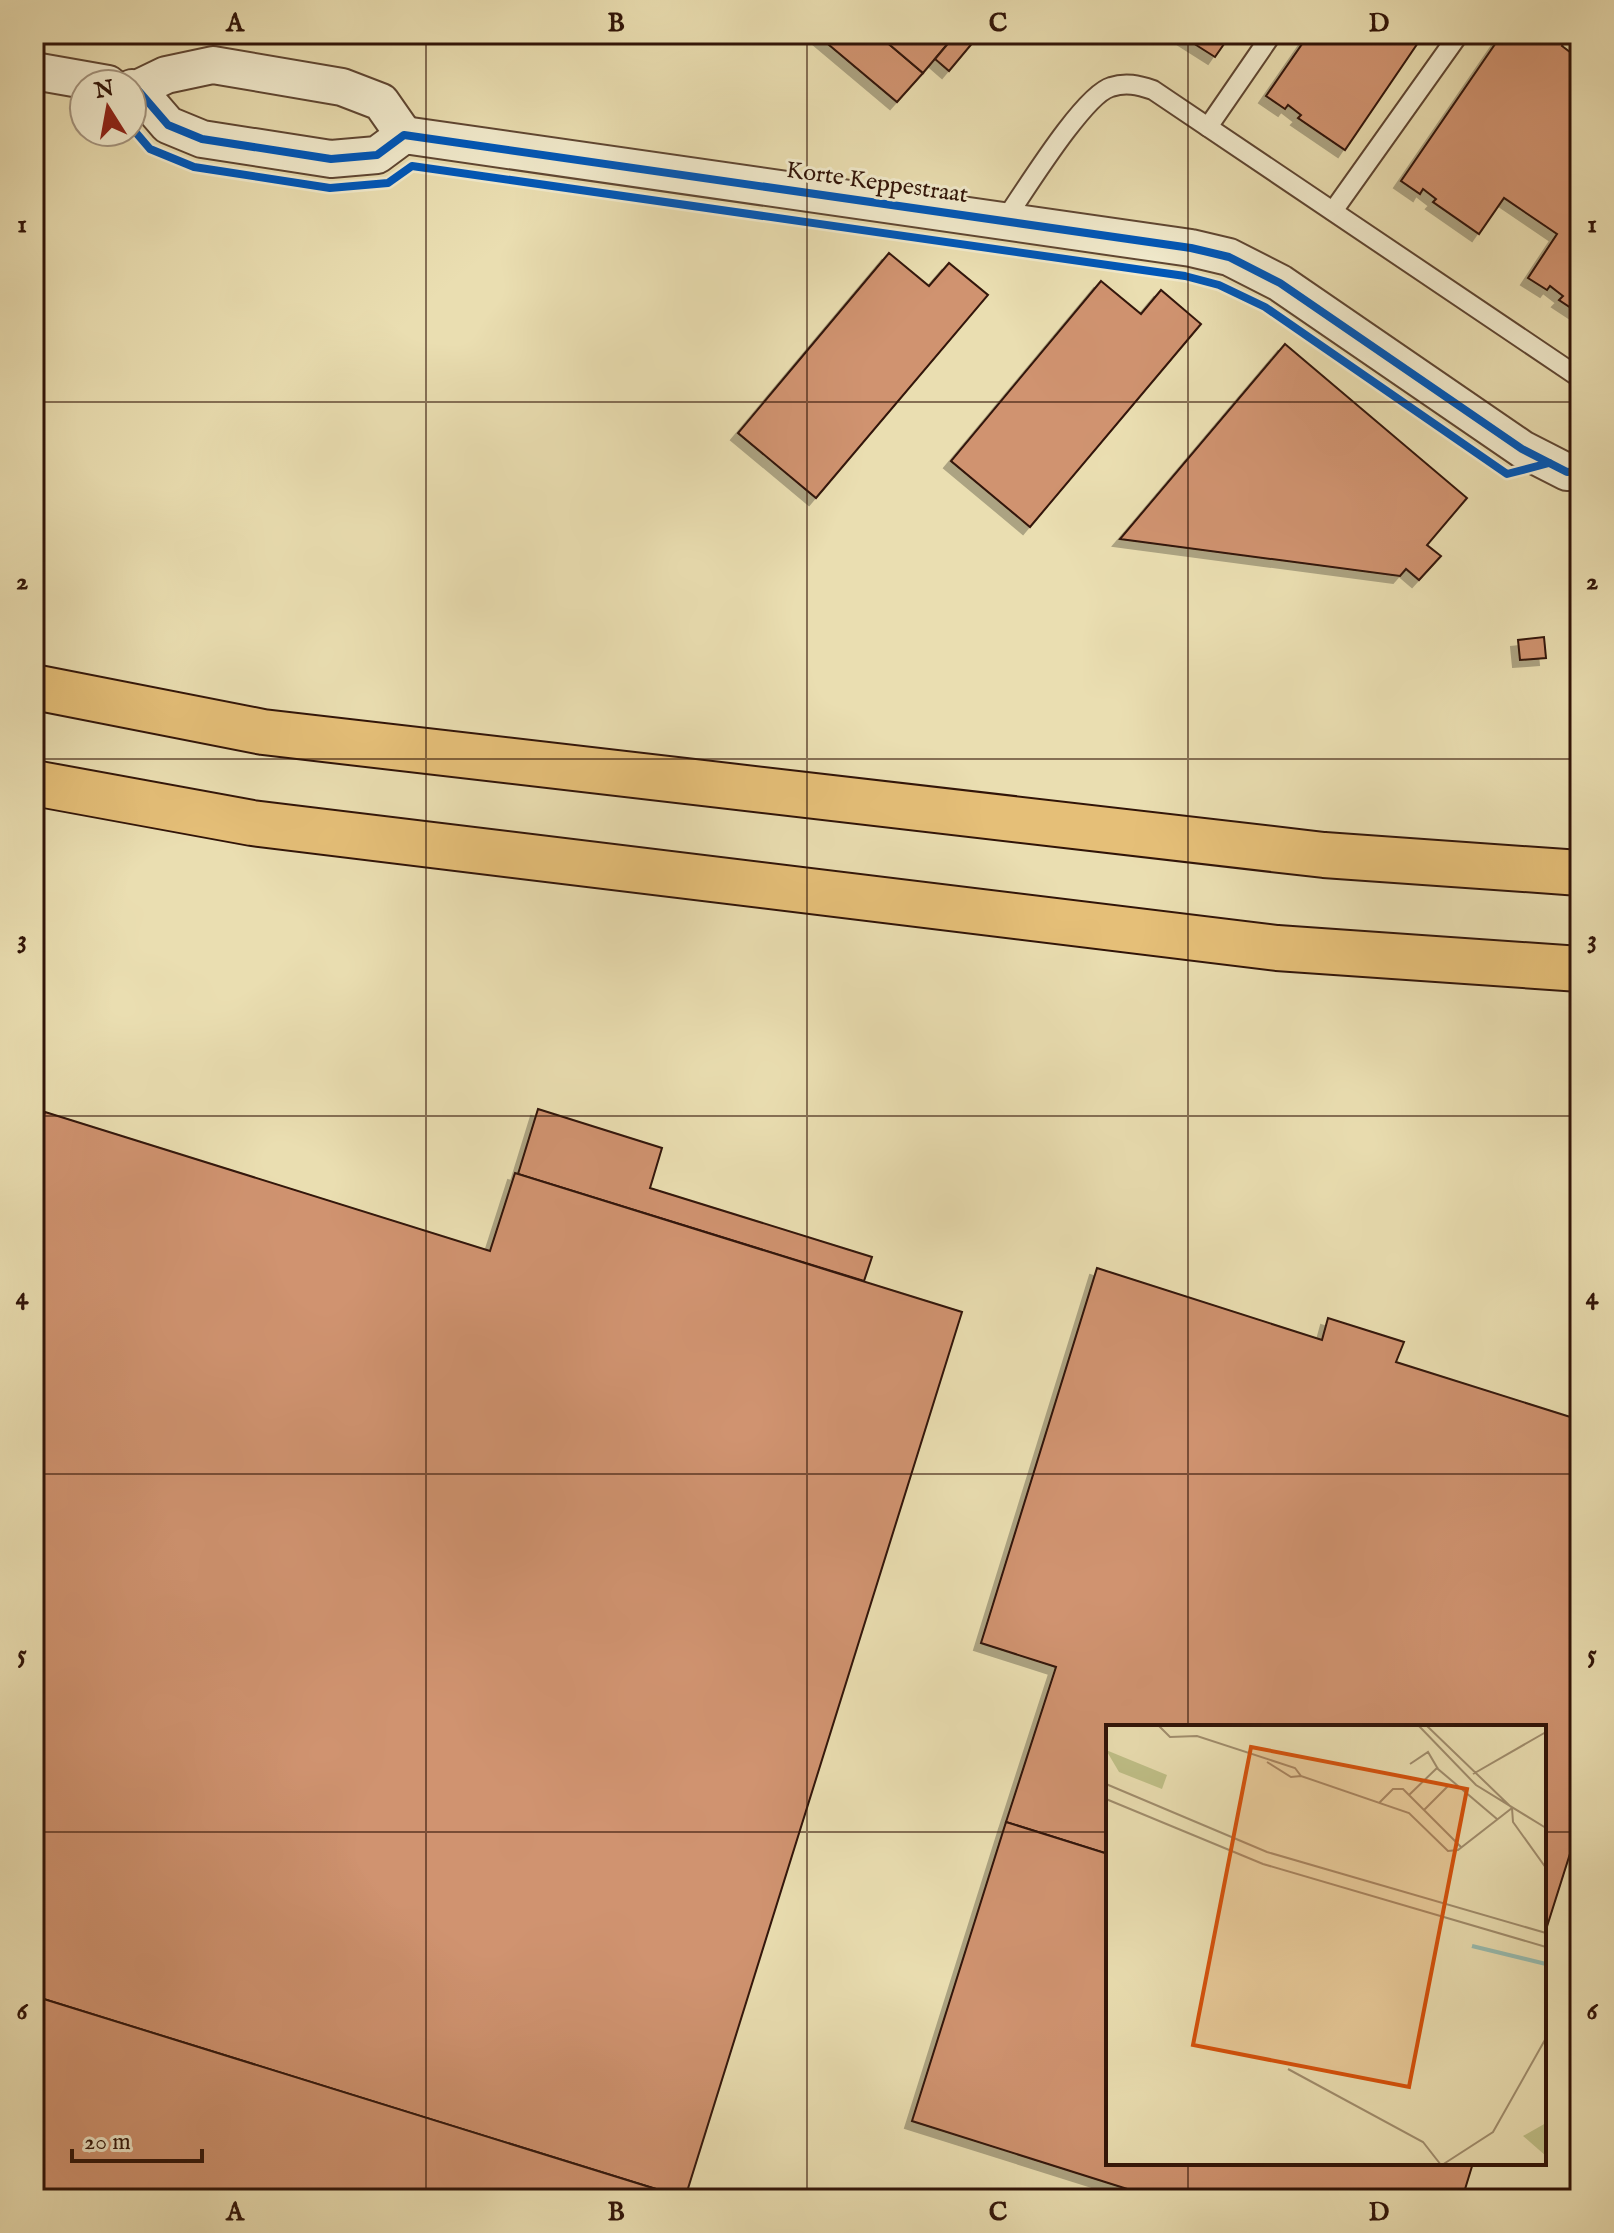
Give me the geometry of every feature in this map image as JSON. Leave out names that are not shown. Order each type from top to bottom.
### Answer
[{"type":"highway","points":[[34,687],[279,734],[1324,855],[1580,873]]},
{"type":"highway","points":[[34,783],[252,823],[1245,944],[1580,969]]},
{"type":"street","points":[[148,80],[213,65],[342,87],[381,102],[404,135],[377,155],[331,159],[202,139],[168,125],[148,107]]},
{"type":"street","points":[[34,71],[68,77]]},
{"type":"street","name":"Korte Keppestraat","points":[[404,135],[1191,248],[1229,257],[1280,283],[1522,449],[1567,472],[1580,471]]},
{"type":"lane","points":[[1208,127],[1272,34]]},
{"type":"lane","points":[[1333,211],[1459,34]]},
{"type":"lane","points":[[1004,221],[1085,106],[1107,87],[1130,83],[1153,90],[1580,378]]},
{"type":"building","points":[[816,34],[877,34],[923,73],[897,102]]},
{"type":"building","points":[[877,34],[956,34],[923,73]]},
{"type":"building","points":[[956,34],[980,34],[949,71],[935,59]]},
{"type":"building","points":[[1187,34],[1231,34],[1215,57],[1185,38]]},
{"type":"building","points":[[1309,34],[1424,34],[1345,150],[1298,118],[1301,115],[1288,105],[1285,109],[1266,96]]},
{"type":"building","points":[[1502,34],[1556,34],[1565,40],[1562,46],[1574,55],[1578,49],[1580,51],[1580,88],[1572,100],[1580,105],[1580,314],[1559,300],[1563,296],[1550,286],[1547,290],[1528,278],[1557,234],[1504,198],[1479,234],[1433,202],[1436,199],[1423,189],[1420,194],[1401,181]]},
{"type":"building","points":[[889,253],[929,286],[949,263],[988,295],[816,498],[738,433]]},
{"type":"building","points":[[1101,281],[1141,314],[1161,290],[1201,324],[1030,527],[951,461]]},
{"type":"building","points":[[1285,344],[1467,498],[1427,545],[1441,556],[1419,580],[1406,569],[1400,576],[1120,539]]},
{"type":"building","points":[[1544,637],[1546,658],[1520,660],[1518,640]]},
{"type":"building","points":[[538,1109],[662,1148],[650,1188],[872,1257],[864,1281],[518,1174]]},
{"type":"building","points":[[45,1112],[490,1251],[515,1173],[962,1312],[685,2198],[34,1996],[34,1147]]},
{"type":"building","points":[[1097,1268],[1322,1340],[1328,1318],[1404,1342],[1396,1362],[1580,1420],[1580,1822],[1546,1930],[1546,1725],[1106,1725],[1106,1853],[1006,1822],[1056,1667],[981,1643]]},
{"type":"building","points":[[1006,1822],[1106,1853],[1106,2165],[1472,2165],[1462,2199],[1159,2199],[912,2121]]},
{"type":"building","points":[[34,1996],[685,2198],[34,2199]]},
{"type":"cycle path","points":[[148,102],[168,125],[202,139],[331,159],[377,155],[404,135],[1191,248],[1229,257],[1280,283],[1522,449],[1567,472],[1580,471]]},
{"type":"cycle path","points":[[148,147],[194,167],[330,188],[388,183],[412,166],[1185,276],[1219,285],[1265,307],[1507,474],[1549,463]]}]
